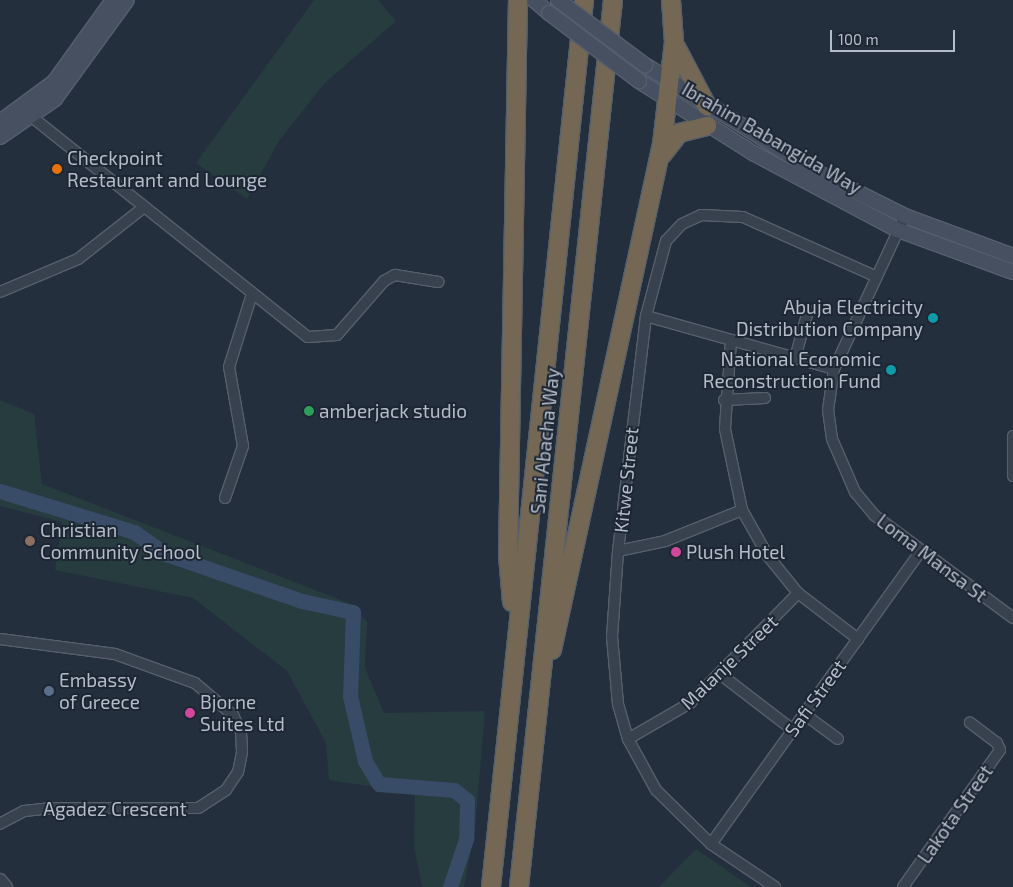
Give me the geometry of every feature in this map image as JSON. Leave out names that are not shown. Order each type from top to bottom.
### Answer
[{"type":"highway","points":[[504,0],[515,48]]},
{"type":"highway","points":[[516,645],[508,555],[515,48],[518,0]]},
{"type":"highway","name":"Sani Abacha Way","points":[[491,887],[584,0]]},
{"type":"highway","name":"Sani Abacha Way","points":[[519,887],[537,701],[613,0]]},
{"type":"highway","points":[[537,701],[564,607],[658,162],[671,83],[674,42],[671,0]]},
{"type":"highway","points":[[674,42],[707,106]]},
{"type":"highway","points":[[658,162],[679,133],[707,126]]},
{"type":"main road","points":[[0,122],[23,109],[59,76],[113,0]]},
{"type":"main road","points":[[0,138],[34,118],[78,73],[127,0]]},
{"type":"main road","name":"Ibrahim Babangida Way","points":[[534,0],[639,81],[707,126],[898,230],[1013,272]]},
{"type":"main road","name":"Ibrahim Babangida Way","points":[[558,0],[671,83],[813,170],[905,216],[1013,256]]},
{"type":"street","points":[[23,109],[143,208],[298,330],[320,339],[337,335],[389,278],[438,282]]},
{"type":"street","points":[[0,292],[78,259],[143,208]]},
{"type":"street","name":"Kitwe Street","points":[[775,887],[711,844],[656,790],[628,739],[614,671],[618,551],[646,316],[666,240],[682,224],[701,215],[743,217],[875,276]]},
{"type":"street","name":"Loma Mansa St","points":[[905,216],[875,276],[834,370],[828,410],[840,465],[874,516],[920,552],[1013,618]]},
{"type":"street","points":[[225,498],[242,446],[229,367],[252,294]]},
{"type":"street","points":[[795,358],[808,312]]},
{"type":"street","points":[[646,316],[834,370]]},
{"type":"street","points":[[730,340],[724,400],[729,460],[742,510],[768,556],[798,593],[858,639]]},
{"type":"street","points":[[724,400],[765,398]]},
{"type":"street","points":[[1013,436],[1013,476]]},
{"type":"street","points":[[618,551],[665,541],[742,510]]},
{"type":"street","name":"Safi Street","points":[[711,844],[920,552]]},
{"type":"street","name":"Malanje Street","points":[[628,739],[667,719],[720,674],[798,593]]},
{"type":"street","name":"Agadez Crescent","points":[[0,639],[115,654],[195,683],[233,715],[241,732],[242,752],[238,772],[226,790],[198,808],[52,808],[24,811],[0,824]]},
{"type":"street","points":[[720,674],[793,730]]},
{"type":"street","points":[[804,714],[838,739]]},
{"type":"street","name":"Lakota Street","points":[[903,887],[1000,750],[998,743],[970,723]]},
{"type":"street","points":[[0,880],[6,887]]},
{"type":"green space","points":[[314,0],[378,0],[396,21],[324,84],[279,141],[247,199],[196,163]]},
{"type":"green space","points":[[0,400],[34,414],[42,484],[351,604],[367,622],[365,668],[384,713],[485,711],[475,829],[464,887],[422,887],[414,846],[415,793],[329,780],[326,743],[287,671],[193,598],[55,570],[62,522],[0,506]]},
{"type":"green space","points":[[696,849],[751,887],[659,887]]},
{"type":"waterway","points":[[0,491],[134,532],[166,554],[302,601],[353,612],[350,696],[365,761],[379,784],[454,790],[467,800],[466,839],[450,887]]},
{"type":"place","name":"Checkpoint Restaurant and Lounge","points":[[57,169]]},
{"type":"place","name":"Abuja Electricity Distribution Company","points":[[933,318]]},
{"type":"place","name":"National Economic Reconstruction Fund","points":[[891,370]]},
{"type":"place","name":"amberjack studio","points":[[309,411]]},
{"type":"place","name":"Christian Community School","points":[[30,541]]},
{"type":"place","name":"Plush Hotel","points":[[676,552]]},
{"type":"place","name":"Embassy of Greece","points":[[49,691]]},
{"type":"place","name":"Bjorne Suites Ltd","points":[[190,713]]}]
